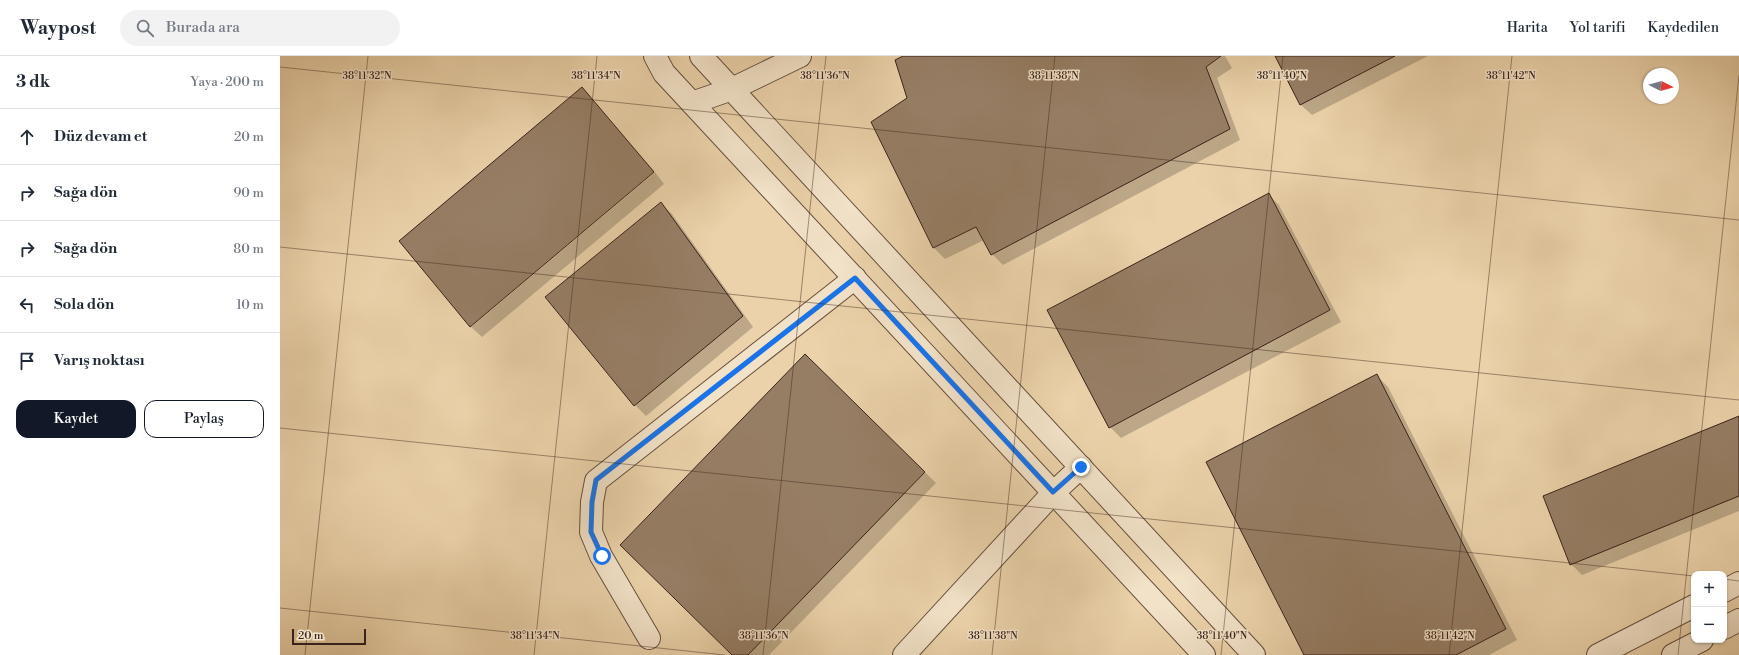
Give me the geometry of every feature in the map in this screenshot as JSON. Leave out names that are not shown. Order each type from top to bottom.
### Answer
[{"type":"lane","points":[[655,56],[664,73],[1204,655]]},
{"type":"lane","points":[[701,56],[1254,655]]},
{"type":"lane","points":[[692,103],[732,89],[800,56]]},
{"type":"lane","points":[[648,638],[602,556],[591,532],[592,502],[596,480],[855,278]]},
{"type":"lane","points":[[904,655],[1053,492],[1081,467]]},
{"type":"lane","points":[[1727,589],[1739,583]]},
{"type":"lane","points":[[1598,655],[1692,607]]},
{"type":"lane","points":[[1727,626],[1739,620]]},
{"type":"lane","points":[[1673,655],[1696,643]]},
{"type":"building","points":[[903,56],[1221,56],[1206,67],[1230,129],[991,255],[976,227],[933,248],[871,122],[907,98],[895,60]]},
{"type":"building","points":[[1275,56],[1395,56],[1300,105]]},
{"type":"building","points":[[582,87],[654,172],[470,327],[399,241]]},
{"type":"building","points":[[1269,193],[1330,310],[1109,428],[1047,310]]},
{"type":"building","points":[[661,202],[743,316],[634,406],[545,297]]},
{"type":"building","points":[[805,354],[925,472],[748,655],[732,655],[620,545]]},
{"type":"building","points":[[1377,374],[1506,629],[1456,655],[1304,655],[1206,462]]},
{"type":"building","points":[[1739,416],[1739,496],[1570,565],[1543,496]]},
{"type":"route","points":[[602,556],[591,532],[592,502],[596,480],[634,452],[855,278],[1053,492],[1081,467]]}]
